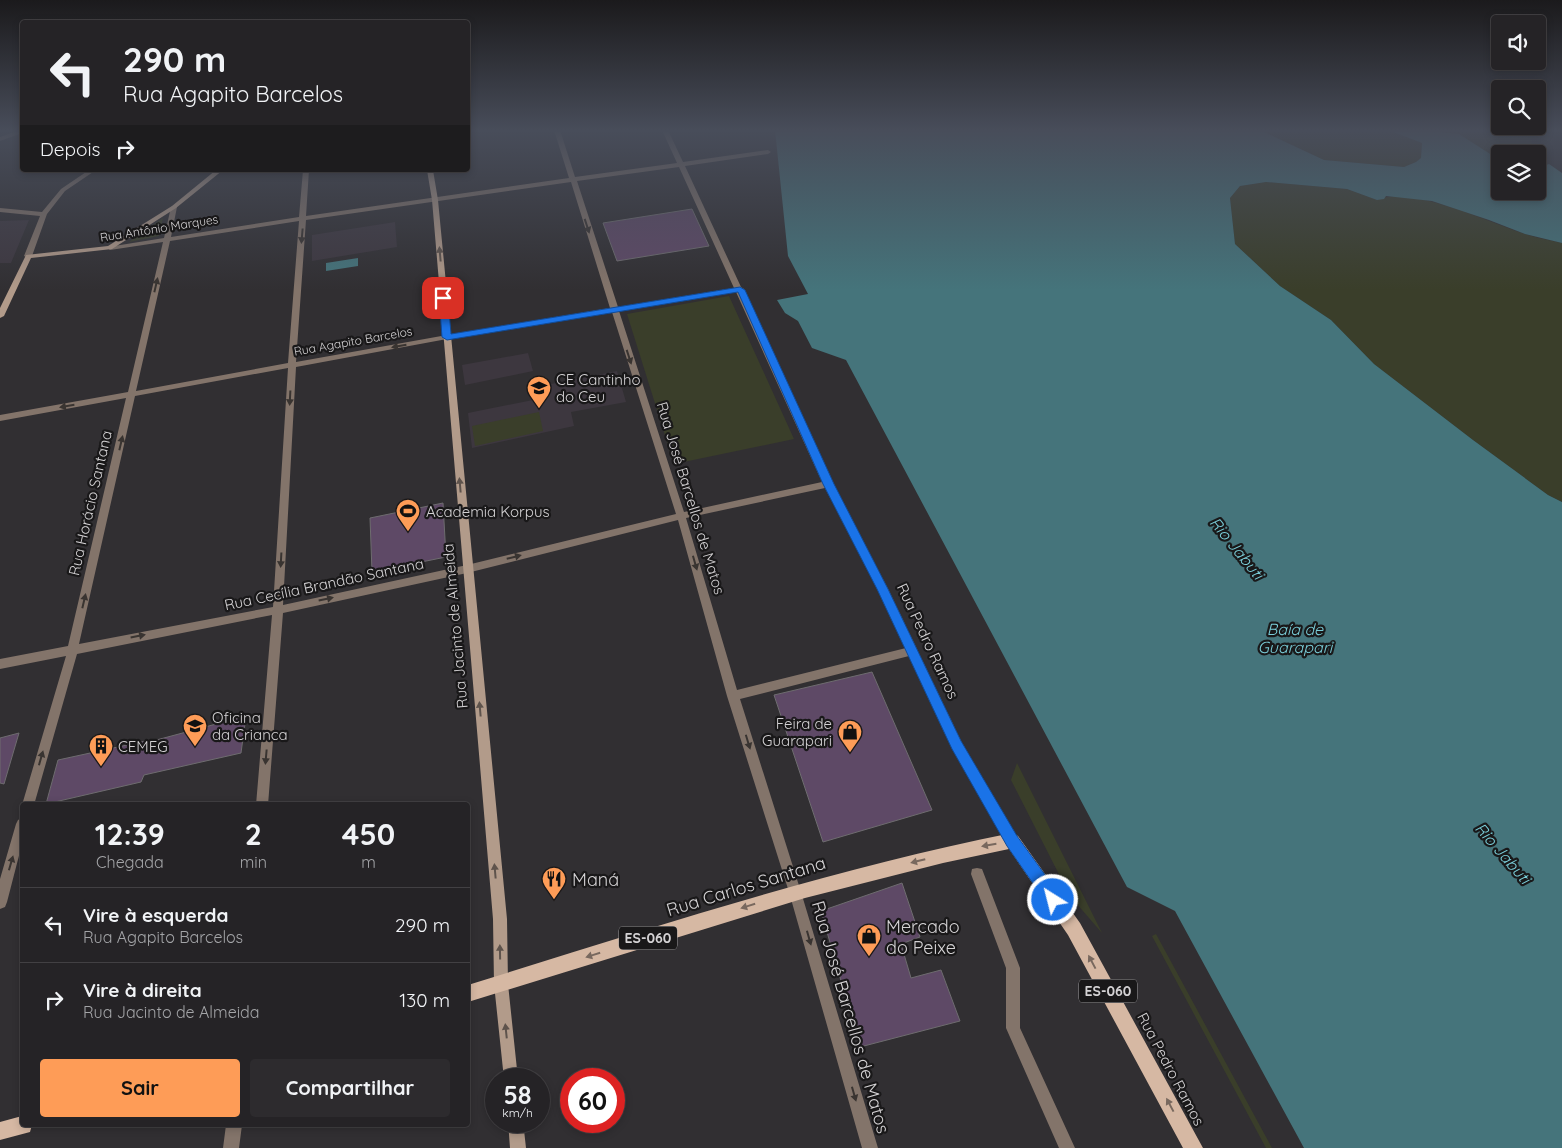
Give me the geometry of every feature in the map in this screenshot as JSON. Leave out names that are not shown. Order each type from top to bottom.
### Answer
[{"type":"main road","name":"Rua Carlos Santana","points":[[470,993],[795,892],[966,850],[1012,841]]},
{"type":"main road","name":"Rua Pedro Ramos","points":[[1012,841],[1074,929],[1193,1148]]},
{"type":"main road","points":[[0,1131],[20,1126]]},
{"type":"street","points":[[0,316],[28,256],[44,214],[63,190],[73,184]]},
{"type":"street","points":[[110,248],[174,207],[203,184]]},
{"type":"street","points":[[262,802],[278,610],[292,364],[305,184]]},
{"type":"street","name":"Rua Jacinto de Almeida","points":[[432,184],[500,920],[501,984],[510,1068]]},
{"type":"street","name":"Rua Antônio Marques","points":[[28,256],[110,248],[167,238],[548,184]]},
{"type":"street","name":"Rua José Barcellos de Matos","points":[[573,184],[682,516],[733,696],[795,892],[870,1148]]},
{"type":"street","name":"Rua Pedro Ramos","points":[[691,184],[828,484],[883,589],[957,745],[1012,841]]},
{"type":"street","name":"Rua Horácio Santana","points":[[29,802],[73,649],[174,207]]},
{"type":"street","points":[[0,210],[44,214]]},
{"type":"street","name":"Rua Agapito Barcelos","points":[[0,418],[447,337],[740,290]]},
{"type":"street","name":"Rua Cecília Brandão Santana","points":[[0,664],[278,610],[467,569],[682,516],[828,484]]},
{"type":"street","points":[[733,696],[911,651]]},
{"type":"street","points":[[0,902],[20,831]]},
{"type":"street","points":[[977,874],[1013,968],[1013,1028],[1067,1148]]},
{"type":"street","points":[[231,1148],[234,1127]]},
{"type":"street","points":[[517,1133],[518,1148]]},
{"type":"shaded area","points":[[29,220],[11,263],[0,263],[0,221]]},
{"type":"shaded area","points":[[395,222],[397,247],[312,261],[312,235]]},
{"type":"shaded area","points":[[528,353],[533,371],[465,385],[462,365]]},
{"type":"shaded area","name":"CE Cantinho do Ceu","points":[[617,371],[626,402],[571,412],[574,426],[472,448],[468,413],[548,397],[546,385]]},
{"type":"green space","points":[[1256,184],[1284,184],[1347,189],[1377,200],[1392,197],[1410,197],[1451,207],[1525,234],[1562,243],[1562,502],[1548,495],[1473,440],[1374,364],[1331,320],[1280,286],[1235,244],[1230,198],[1240,186]]},
{"type":"green space","points":[[163,218],[159,236],[129,242]]},
{"type":"green space","points":[[729,296],[794,439],[674,464],[627,314]]},
{"type":"green space","points":[[539,412],[543,431],[475,446],[472,426]]},
{"type":"green space","points":[[1017,763],[1102,933],[1070,896],[1011,780]]},
{"type":"green space","points":[[1156,934],[1272,1148],[1266,1148],[1152,936]]},
{"type":"water","name":"Baía de Guarapari","points":[[781,184],[1256,184],[1240,186],[1230,198],[1235,244],[1280,286],[1331,320],[1374,364],[1473,440],[1548,495],[1562,502],[1562,1148],[1304,1148],[1175,911],[1127,887],[846,360],[812,348],[798,321],[785,313],[777,300],[808,294],[788,256]]},
{"type":"water","name":"Baía de Guarapari","points":[[1284,184],[1491,184],[1491,200],[1546,200],[1546,184],[1562,184],[1562,243],[1525,234],[1432,201],[1386,196],[1384,199],[1377,200],[1347,189]]},
{"type":"water","points":[[358,258],[358,266],[326,271],[326,263]]},
{"type":"building","points":[[692,209],[709,246],[617,261],[603,223]]},
{"type":"building","name":"Academia Korpus","points":[[443,503],[446,557],[372,572],[370,518]]},
{"type":"building","name":"Feira de Guarapari","points":[[872,672],[932,810],[823,842],[774,695]]},
{"type":"building","points":[[246,716],[241,753],[144,775],[141,782],[55,802],[47,802],[58,760],[150,740],[149,742]]},
{"type":"building","points":[[19,733],[4,784],[0,783],[0,738]]},
{"type":"building","name":"Mercado do Peixe","points":[[902,883],[920,937],[901,944],[911,978],[941,970],[960,1021],[860,1047],[821,911]]},
{"type":"place","name":"CE Cantinho do Ceu","points":[[539,409]]},
{"type":"place","name":"Academia Korpus","points":[[408,532]]},
{"type":"place","name":"Oficina da Crianca","points":[[195,747]]},
{"type":"place","name":"Feira de Guarapari","points":[[850,753]]},
{"type":"place","name":"CEMEG","points":[[101,767]]},
{"type":"place","name":"Maná","points":[[554,900]]},
{"type":"place","name":"Mercado do Peixe","points":[[869,957]]},
{"type":"route","points":[[443,298],[447,337],[740,290],[828,484],[883,589],[957,745],[1012,841],[1053,900]]},
{"type":"water label","name":"Rio Jabuti","points":[[1237,548]]},
{"type":"water label","name":"Rio Jabuti","points":[[1503,853]]}]
